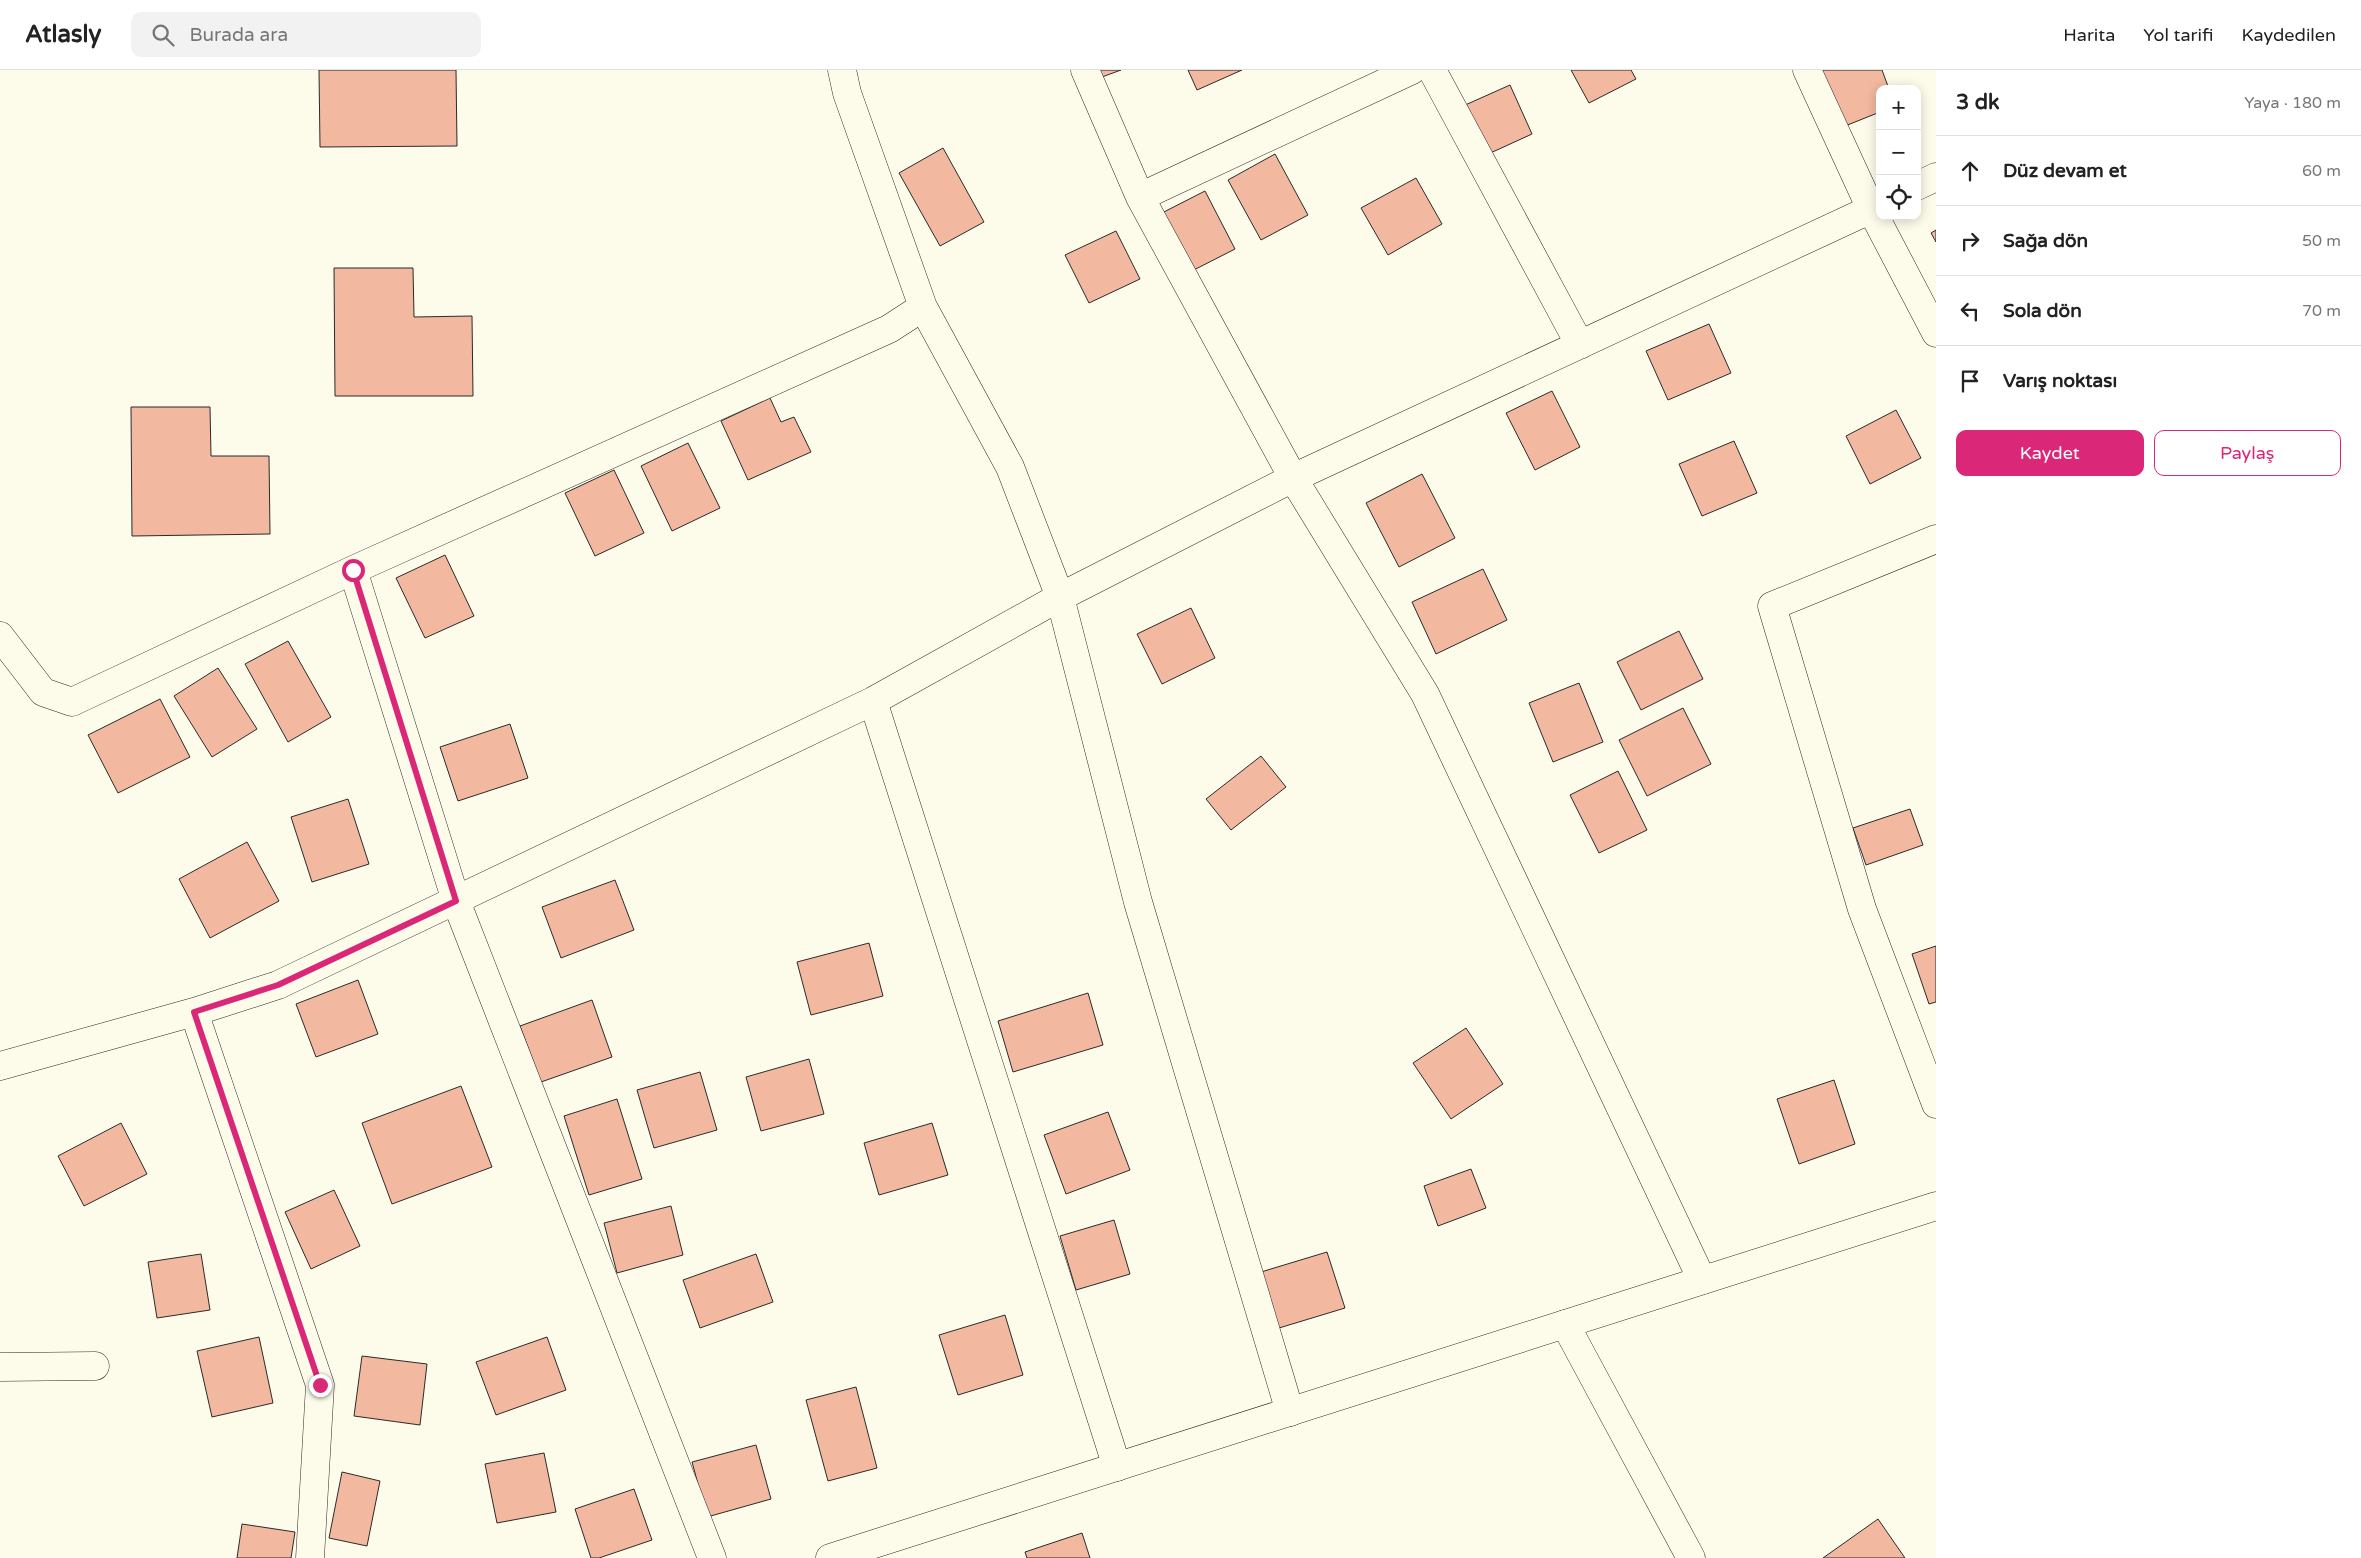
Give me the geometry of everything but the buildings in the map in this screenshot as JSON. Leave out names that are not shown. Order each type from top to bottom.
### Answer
[{"type":"street","points":[[842,70],[847,93],[923,307],[1010,467],[1060,597],[1138,902],[1290,1412]]},
{"type":"street","points":[[1085,70],[1140,197],[1293,478],[1425,694],[1702,1280]]},
{"type":"street","points":[[1140,197],[1412,70]]},
{"type":"street","points":[[1432,70],[1580,345]]},
{"type":"street","points":[[0,1066],[194,1012],[278,985],[873,701],[1060,597],[1293,478],[1876,207],[1806,70]]},
{"type":"street","points":[[1921,184],[1936,177]]},
{"type":"street","points":[[1882,220],[1936,333]]},
{"type":"street","points":[[0,636],[43,692],[72,702],[353,570],[889,329],[923,307]]},
{"type":"street","points":[[1936,539],[1772,606],[1862,909],[1936,1104]]},
{"type":"street","points":[[353,570],[456,901],[712,1558]]},
{"type":"street","points":[[873,701],[1117,1467]]},
{"type":"street","points":[[194,1012],[320,1385],[310,1558]]},
{"type":"street","points":[[830,1558],[1936,1206]]},
{"type":"street","points":[[1565,1324],[1691,1558]]},
{"type":"street","points":[[0,1367],[95,1366]]},
{"type":"route","points":[[320,1385],[194,1012],[278,985],[456,901],[353,570]]}]
